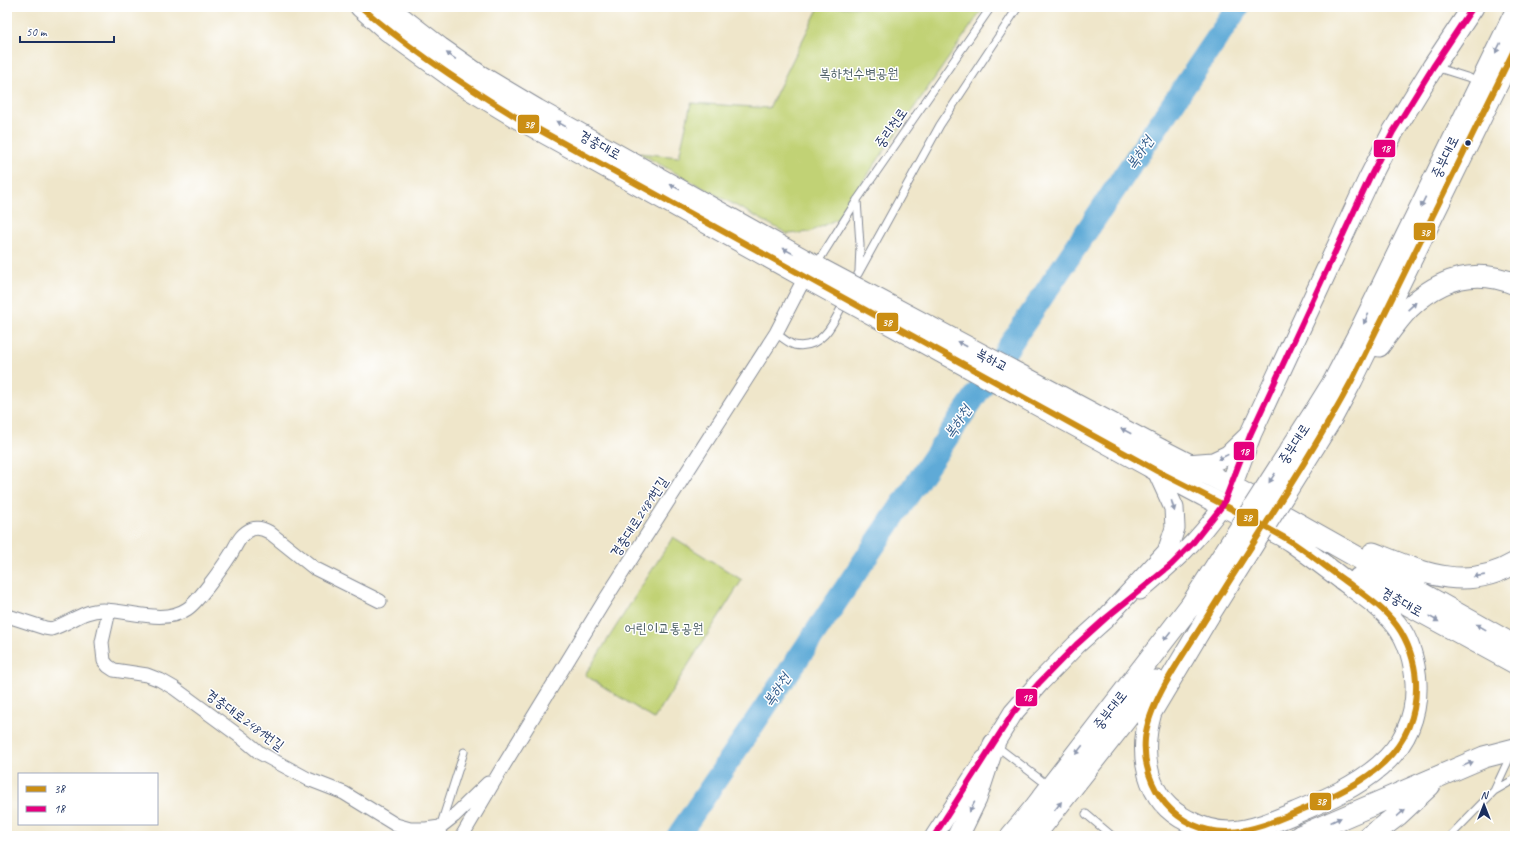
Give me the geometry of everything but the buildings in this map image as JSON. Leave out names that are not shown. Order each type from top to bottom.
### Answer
[{"type":"main road","name":"경충대로","points":[[361,7],[393,34],[434,64],[477,93],[523,121],[814,273]]},
{"type":"main road","name":"경충대로","points":[[387,7],[440,48],[480,76],[814,273]]},
{"type":"main road","points":[[1223,505],[1251,433],[1369,178],[1392,132],[1473,7]]},
{"type":"main road","name":"중부대로","points":[[1323,415],[1334,381],[1360,331],[1515,13]]},
{"type":"main road","name":"중부대로","points":[[1323,415],[1352,380],[1515,48]]},
{"type":"main road","name":"복하교","points":[[814,273],[1156,463]]},
{"type":"main road","points":[[1352,380],[1408,309],[1424,295],[1443,283],[1466,277],[1485,276],[1506,280],[1515,284]]},
{"type":"main road","points":[[1187,464],[1231,486],[1294,532],[1384,611],[1406,639],[1416,674],[1417,694],[1410,726],[1401,744],[1376,771],[1355,785],[1332,797],[1270,823],[1248,829],[1222,832],[1198,827],[1181,818],[1167,807],[1157,794],[1150,777],[1146,761],[1145,742],[1147,727],[1151,712],[1200,610],[1323,415]]},
{"type":"main road","points":[[1156,463],[1187,464],[1213,462],[1228,455],[1251,433]]},
{"type":"main road","points":[[1156,463],[1223,505],[1294,532],[1422,573],[1439,577],[1481,577],[1505,570],[1515,563]]},
{"type":"main road","points":[[958,836],[976,799],[994,744],[1013,713],[1039,683],[1076,645],[1106,618],[1167,552],[1175,528],[1174,508],[1156,463]]},
{"type":"main road","name":"경충대로","points":[[1294,532],[1515,663]]},
{"type":"main road","points":[[1294,532],[1515,646]]},
{"type":"main road","name":"중부대로","points":[[1011,836],[1200,610]]},
{"type":"main road","name":"중부대로","points":[[1034,836],[1200,610]]},
{"type":"main road","points":[[1300,836],[1484,757],[1511,755]]},
{"type":"main road","points":[[1370,836],[1398,815],[1441,775]]},
{"type":"street","name":"경충대로2481번길","points":[[462,836],[608,596],[814,273]]},
{"type":"street","points":[[1106,618],[1171,565],[1192,544],[1223,505]]},
{"type":"street","points":[[7,616],[52,629],[57,628],[86,613],[94,611],[167,616],[187,609],[229,557],[236,543],[251,529],[256,528],[269,532],[314,568],[380,601]]},
{"type":"street","name":"경충대로2481번길","points":[[109,611],[102,642],[104,661],[108,666],[114,670],[126,670],[160,680],[174,688],[260,753],[308,779],[344,793],[396,825],[410,829],[426,829],[442,832],[454,816],[499,773]]},
{"type":"street","points":[[934,836],[994,744]]},
{"type":"lane","name":"중리천로","points":[[814,273],[857,200],[991,7]]},
{"type":"lane","points":[[776,333],[794,345],[814,343],[830,329],[858,274],[940,124],[1018,7]]},
{"type":"lane","points":[[1433,67],[1470,78]]},
{"type":"lane","points":[[857,200],[860,245],[858,274]]},
{"type":"lane","points":[[994,744],[1041,780]]},
{"type":"lane","points":[[442,832],[464,752]]},
{"type":"lane","points":[[1494,791],[1511,755]]},
{"type":"lane","points":[[1450,836],[1494,791],[1515,778]]},
{"type":"lane","points":[[1086,814],[1112,836]]},
{"type":"green space","name":"복하천수변공원","points":[[819,7],[984,7],[837,219],[810,232],[788,234],[639,153],[679,157],[691,103],[769,108]]},
{"type":"green space","name":"어린이교통공원","points":[[673,537],[742,580],[654,719],[585,675]]},
{"type":"waterway","name":"복하천","points":[[678,836],[1238,7]]},
{"type":"transit line","name":"38","points":[[361,7],[436,65],[516,117],[1157,471],[1255,521],[1271,530],[1287,539],[1379,607],[1397,626],[1410,652],[1414,666],[1416,681],[1415,706],[1408,728],[1398,746],[1384,762],[1368,776],[1348,788],[1288,816],[1259,827],[1228,832],[1210,830],[1193,825],[1178,816],[1166,804],[1156,790],[1149,774],[1145,757],[1145,739],[1152,710],[1176,665],[1260,534],[1279,503],[1298,473],[1352,380],[1515,48]]},
{"type":"transit line","name":"18","points":[[934,836],[1013,713],[1039,683],[1076,645],[1106,618],[1171,565],[1192,544],[1223,505],[1251,433],[1369,179],[1393,132],[1433,67],[1473,7]]}]
